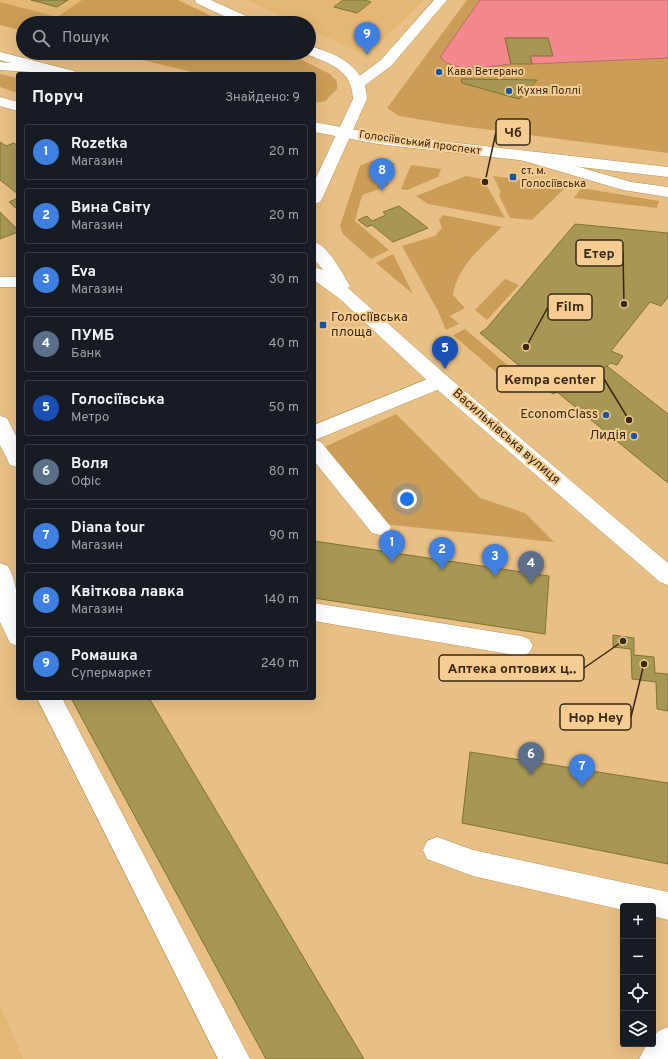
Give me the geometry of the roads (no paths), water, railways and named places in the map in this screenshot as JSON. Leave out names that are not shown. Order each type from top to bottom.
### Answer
[{"type":"main road","points":[[201,0],[235,16]]},
{"type":"main road","points":[[359,82],[386,63],[441,0]]},
{"type":"main road","points":[[316,53],[350,70],[359,82],[360,99],[316,194]]},
{"type":"main road","points":[[0,56],[59,72]]},
{"type":"main road","points":[[0,66],[54,72]]},
{"type":"main road","points":[[374,72],[392,75]]},
{"type":"main road","points":[[0,101],[16,106]]},
{"type":"main road","name":"Голосіївський проспект","points":[[316,127],[378,139],[668,172]]},
{"type":"main road","name":"Голосіївський проспект","points":[[527,157],[629,187],[668,192]]},
{"type":"main road","points":[[316,250],[331,269],[346,295]]},
{"type":"main road","points":[[316,273],[346,295]]},
{"type":"main road","points":[[0,282],[16,282]]},
{"type":"main road","name":"Васильківська вулиця","points":[[346,295],[440,381],[668,576]]},
{"type":"main road","points":[[316,432],[440,381]]},
{"type":"main road","points":[[0,423],[12,457]]},
{"type":"main road","points":[[316,449],[380,527]]},
{"type":"main road","points":[[0,572],[16,632]]},
{"type":"main road","points":[[316,612],[521,646]]},
{"type":"main road","points":[[50,700],[234,1059]]},
{"type":"main road","points":[[437,850],[473,863],[668,906]]},
{"type":"main road","points":[[655,1059],[668,1042]]},
{"type":"place","name":"Ромашка","points":[[367,55]]},
{"type":"place","name":"Кава Ветерано","points":[[439,72]]},
{"type":"place","name":"Кухня Поллі","points":[[509,91]]},
{"type":"place","name":"ст. м. Голосіївська","points":[[513,177]]},
{"type":"place","name":"Чб","points":[[485,182]]},
{"type":"place","name":"Квіткова лавка","points":[[382,191]]},
{"type":"place","name":"Етер","points":[[624,304]]},
{"type":"place","name":"Голосіївська площа","points":[[323,325]]},
{"type":"place","name":"Film","points":[[526,347]]},
{"type":"place","name":"Голосіївська","points":[[445,369]]},
{"type":"place","name":"EconomClass","points":[[606,415]]},
{"type":"place","name":"Kempa center","points":[[629,420]]},
{"type":"place","name":"Лидія","points":[[634,436]]},
{"type":"place","name":"Rozetka","points":[[392,563]]},
{"type":"place","name":"Вина Світу","points":[[442,570]]},
{"type":"place","name":"Eva","points":[[495,577]]},
{"type":"place","name":"ПУМБ","points":[[531,584]]},
{"type":"place","name":"Аптека оптових ц‥","points":[[623,641]]},
{"type":"place","name":"Hop Hey","points":[[644,664]]},
{"type":"place","name":"Воля","points":[[531,775]]},
{"type":"place","name":"Diana tour","points":[[582,787]]}]
